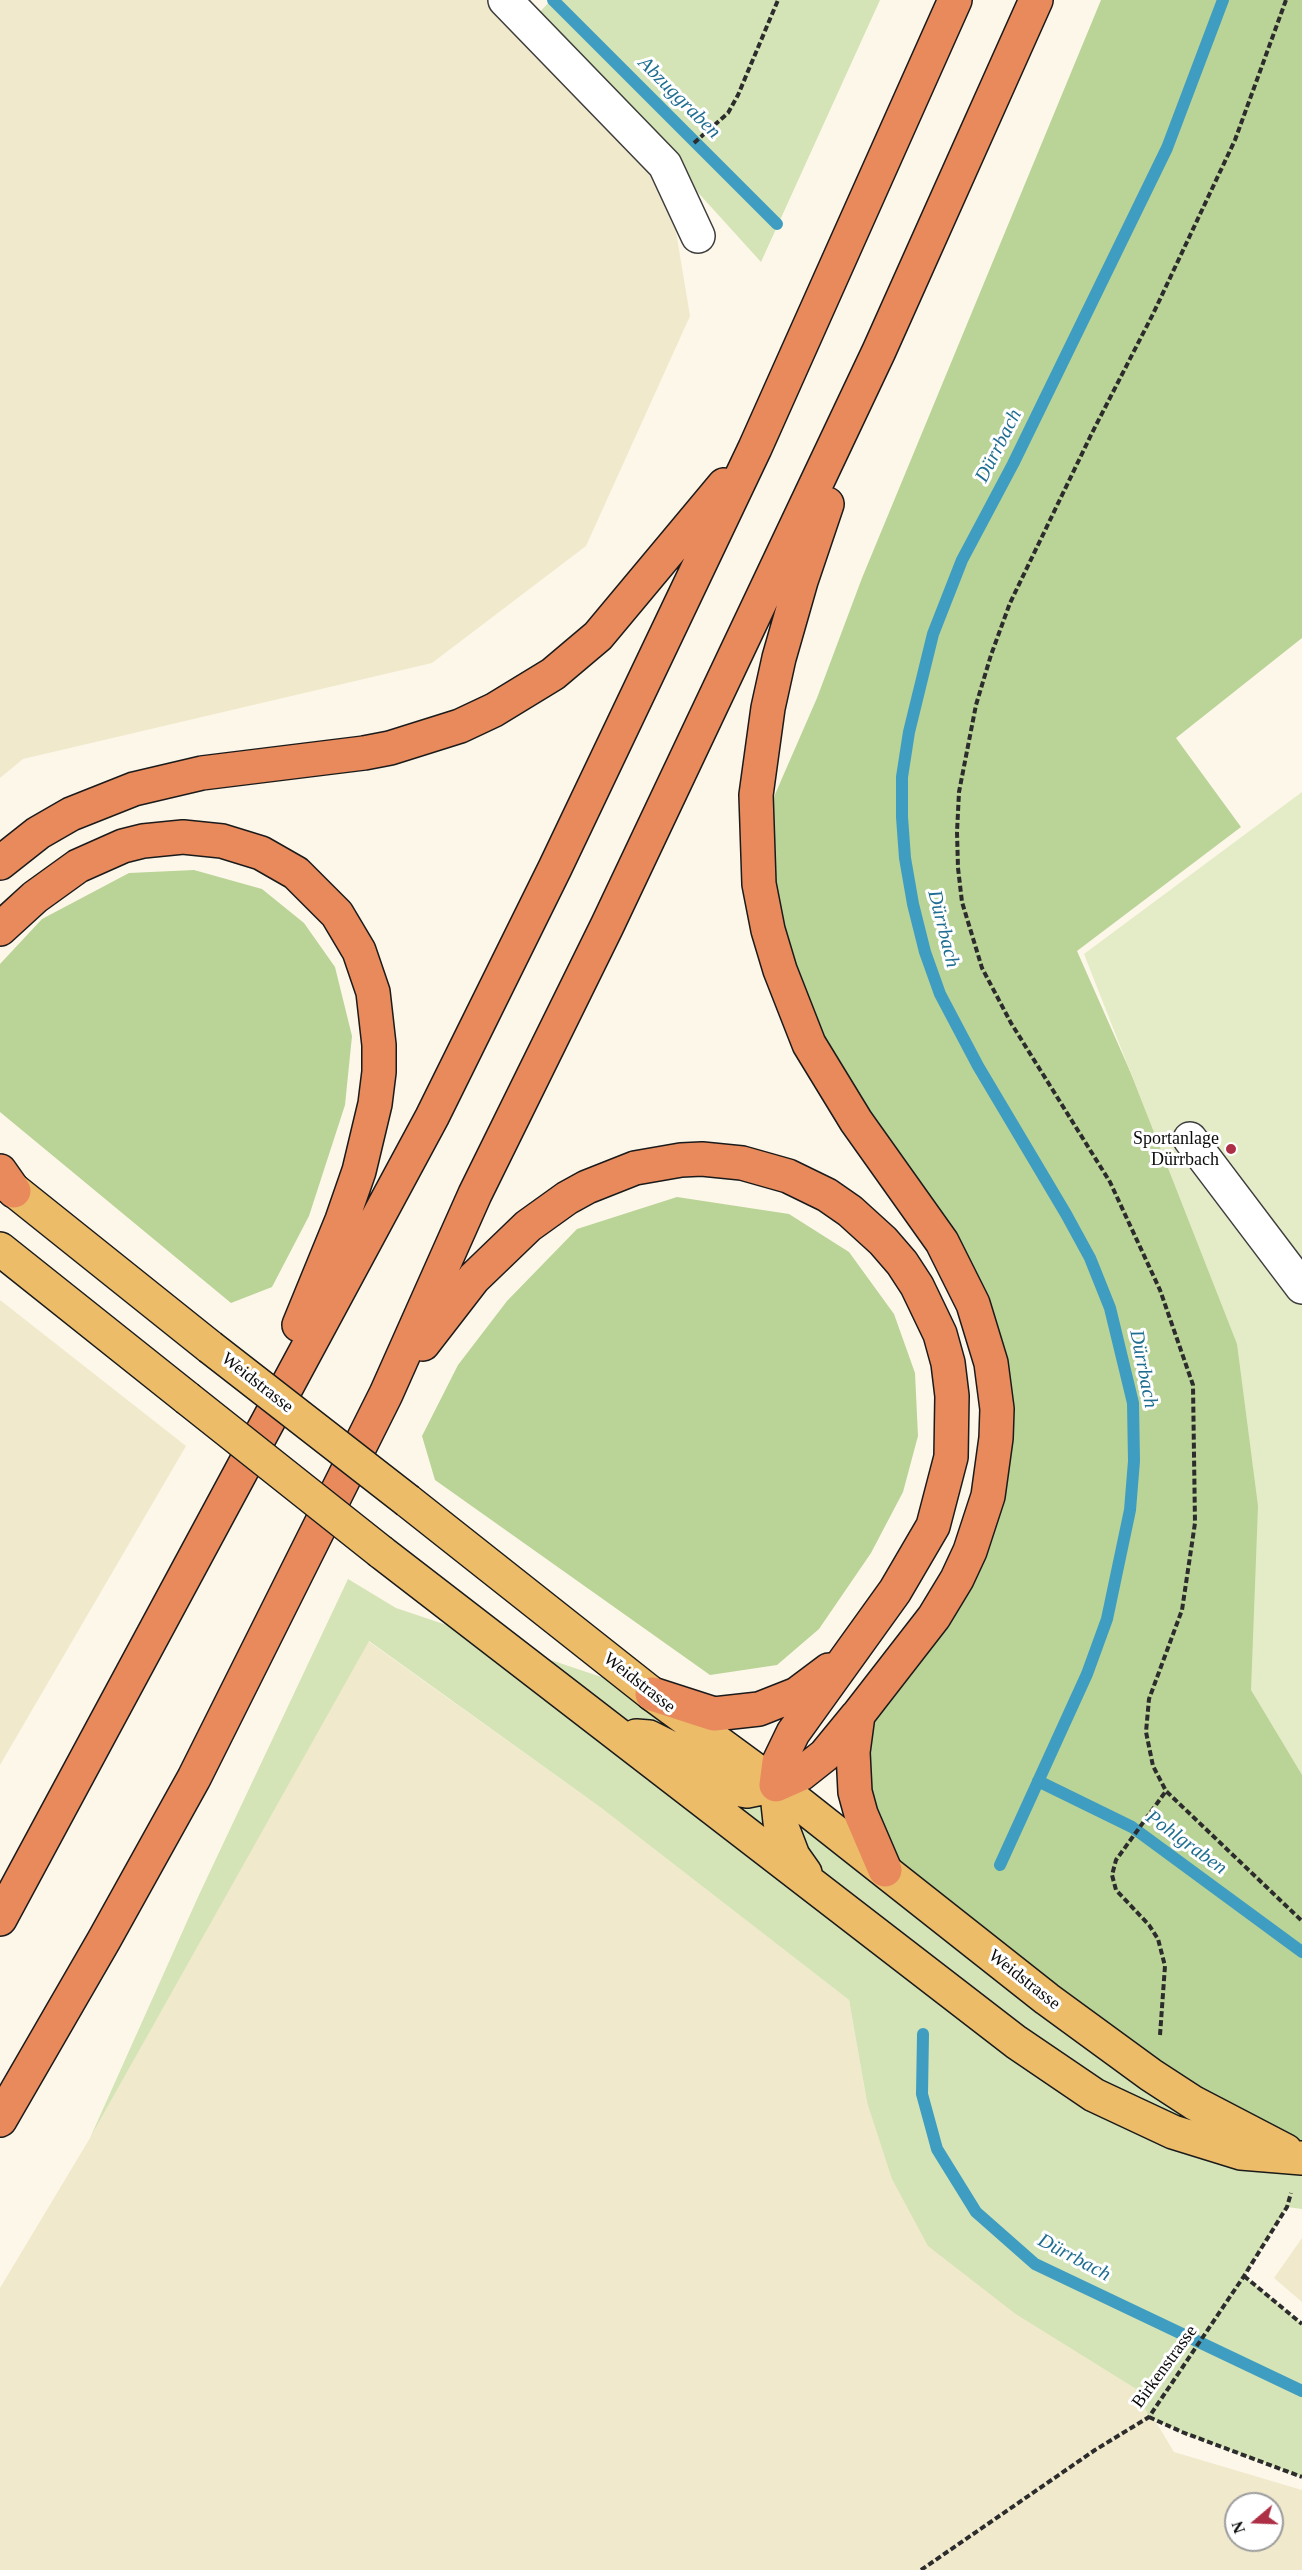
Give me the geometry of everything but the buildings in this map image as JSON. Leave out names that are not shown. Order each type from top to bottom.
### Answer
[{"type":"highway","points":[[0,1919],[432,1117],[555,868],[755,448],[955,0]]},
{"type":"highway","points":[[0,2120],[110,1931],[194,1778],[386,1394],[476,1194],[652,832],[879,351],[1036,0]]},
{"type":"highway","points":[[776,1785],[801,1774],[825,1755],[933,1617],[957,1580],[981,1523],[988,1496],[996,1429],[997,1409],[991,1364],[974,1304],[942,1242],[851,1113],[809,1044],[780,970],[768,930],[759,884],[756,795],[761,750],[779,658],[801,581],[879,351]]},
{"type":"highway","points":[[0,863],[38,833],[71,814],[134,789],[202,773],[390,748],[460,726],[494,710],[553,674],[598,636],[755,448]]},
{"type":"highway","points":[[0,929],[57,880],[102,855],[143,841],[194,837],[261,853],[296,873],[337,914],[359,951],[373,992],[379,1045],[375,1104],[368,1137],[342,1220],[236,1480]]},
{"type":"highway","points":[[386,1394],[441,1319],[494,1257],[546,1212],[588,1187],[651,1164],[702,1159],[763,1168],[788,1176],[827,1195],[850,1211],[883,1241],[902,1263],[917,1286],[940,1334],[948,1363],[952,1396],[951,1457],[933,1526],[895,1592],[793,1733],[779,1762],[776,1785]]},
{"type":"highway","points":[[652,1694],[714,1714],[759,1709],[797,1694],[852,1653]]},
{"type":"highway","points":[[858,1715],[853,1752],[855,1792],[861,1814],[885,1870]]},
{"type":"main road","name":"Weidstrasse","points":[[4,1182],[652,1694],[776,1785],[1047,1999],[1151,2076],[1194,2103],[1300,2157]]},
{"type":"main road","points":[[0,1249],[381,1552],[1016,2042],[1094,2095],[1173,2132],[1241,2153],[1300,2157]]},
{"type":"main road","points":[[618,1734],[649,1737],[681,1753],[709,1776],[730,1788],[747,1791],[776,1785],[780,1822],[793,1856],[814,1886]]},
{"type":"lane","points":[[505,0],[665,165],[698,236]]},
{"type":"lane","points":[[1190,1139],[1302,1287]]},
{"type":"path","points":[[714,128],[728,113],[738,96],[778,0]]},
{"type":"path","points":[[1286,0],[1235,140],[1153,314],[1092,433],[1010,603],[976,705],[959,792],[958,868],[962,902],[982,968],[1011,1023],[1110,1182],[1160,1290],[1193,1385],[1195,1523],[1182,1610],[1149,1699],[1146,1732],[1153,1766],[1166,1791],[1302,1921]]},
{"type":"path","points":[[1151,2076],[1160,2044],[1165,1966],[1158,1939],[1149,1925],[1116,1890],[1112,1875],[1116,1860],[1166,1791]]},
{"type":"path","name":"Birkenstrasse","points":[[921,2570],[1095,2450],[1149,2417],[1176,2380],[1287,2207],[1300,2157]]},
{"type":"path","points":[[1244,2276],[1302,2324]]},
{"type":"path","points":[[1149,2417],[1182,2432],[1302,2477]]},
{"type":"shaded area","points":[[0,0],[497,0],[665,165],[690,316],[586,546],[432,663],[23,759],[0,778]]},
{"type":"shaded area","points":[[0,1300],[186,1446],[0,1765]]},
{"type":"shaded area","points":[[368,1641],[600,1807],[849,2000],[867,2102],[1017,2315],[1136,2389],[1174,2452],[1302,2490],[1302,2570],[0,2570],[0,2288],[90,2138]]},
{"type":"shaded area","points":[[1302,2238],[1302,2302],[1274,2278]]},
{"type":"green space","points":[[551,0],[880,0],[761,262],[537,15]]},
{"type":"green space","points":[[1101,0],[1302,0],[1302,638],[1176,738],[1241,827],[1077,951],[1258,1361],[1302,1759],[1302,2158],[1194,2103],[885,1870],[853,1752],[981,1523],[984,1335],[830,1080],[756,838],[817,698],[862,578]]},
{"type":"green space","name":"Sportanlage Dürrbach","points":[[1302,792],[1302,1775],[1251,1690],[1258,1506],[1237,1344],[1084,954]]},
{"type":"green space","points":[[194,870],[262,889],[304,923],[335,967],[352,1036],[345,1105],[309,1216],[272,1287],[231,1303],[0,1112],[0,964],[42,919],[129,873]]},
{"type":"green space","points":[[677,1197],[789,1214],[849,1252],[894,1314],[915,1373],[918,1436],[903,1492],[871,1553],[819,1629],[777,1665],[710,1675],[435,1480],[422,1436],[458,1365],[507,1301],[577,1229]]},
{"type":"green space","points":[[348,1579],[396,1608],[652,1694],[1302,2158],[1302,2209],[1287,2207],[1244,2276],[1302,2324],[1302,2477],[1182,2432],[1149,2417],[1136,2389],[1017,2315],[928,2246],[892,2179],[867,2102],[849,2000],[600,1807],[369,1641],[90,2138],[198,1897]]},
{"type":"waterway","name":"Abzuggraben","points":[[553,0],[777,224]]},
{"type":"waterway","name":"Dürrbach","points":[[1000,1865],[1087,1674],[1107,1619],[1130,1510],[1134,1461],[1133,1403],[1110,1308],[1090,1258],[978,1066],[940,994],[925,952],[913,904],[905,858],[902,777],[909,732],[933,634],[962,560],[1013,464],[1167,148],[1223,0]]},
{"type":"waterway","name":"Pohlgraben","points":[[1038,1781],[1132,1827],[1302,1952]]},
{"type":"waterway","name":"Dürrbach","points":[[923,2034],[922,2094],[937,2149],[976,2212],[1035,2264],[1302,2391]]},
{"type":"place","name":"Sportanlage Dürrbach","points":[[1231,1149]]}]
